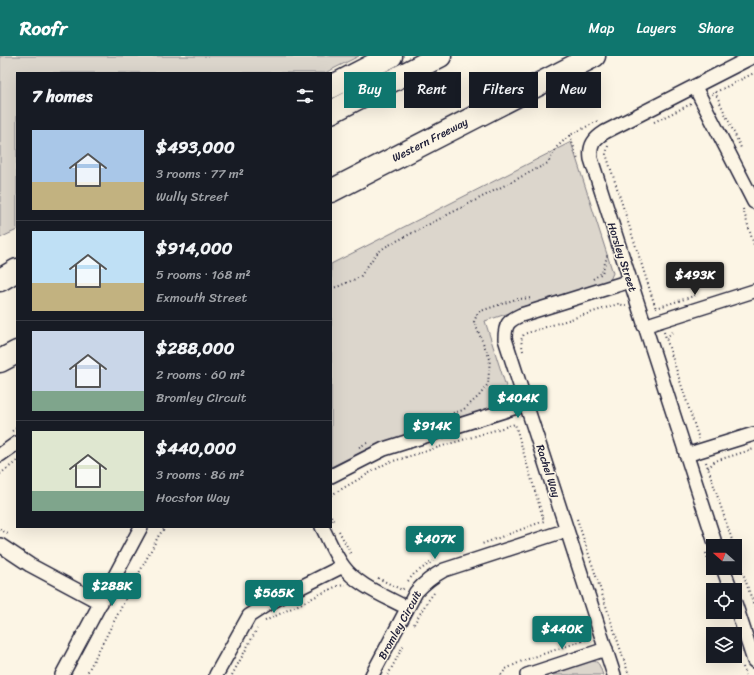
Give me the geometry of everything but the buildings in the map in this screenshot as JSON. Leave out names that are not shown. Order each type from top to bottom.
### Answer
[{"type":"highway","points":[[332,86],[391,56]]},
{"type":"highway","points":[[332,111],[440,56]]},
{"type":"highway","name":"Western Freeway","points":[[332,190],[594,56]]},
{"type":"highway","points":[[0,280],[16,272]]},
{"type":"highway","points":[[0,361],[16,353]]},
{"type":"street","name":"Horsley Street","points":[[708,539],[686,455],[590,159],[590,152],[592,144],[597,137],[605,132],[754,56]]},
{"type":"street","points":[[695,87],[754,202]]},
{"type":"street","name":"Rachel Way","points":[[614,675],[505,339],[505,330],[508,323],[521,315],[630,281]]},
{"type":"street","points":[[644,326],[754,290]]},
{"type":"street","points":[[332,475],[384,449],[526,404]]},
{"type":"street","points":[[686,455],[754,434]]},
{"type":"street","points":[[0,455],[16,444]]},
{"type":"street","points":[[62,675],[141,528]]},
{"type":"street","points":[[329,528],[343,566],[351,575],[362,583],[407,608]]},
{"type":"street","name":"Bromley Circuit","points":[[372,675],[416,592],[433,575],[444,570],[567,530]]},
{"type":"street","points":[[0,545],[30,565],[100,603]]},
{"type":"street","points":[[216,675],[249,616],[269,603],[343,566]]},
{"type":"street","points":[[740,619],[754,661]]},
{"type":"street","points":[[527,675],[606,649]]},
{"type":"path","points":[[648,125],[754,73]]},
{"type":"path","points":[[709,79],[743,152]]},
{"type":"path","points":[[332,288],[360,277],[376,254],[385,247],[548,162],[557,147],[570,135],[604,118]]},
{"type":"path","points":[[608,144],[606,154],[610,168],[732,539]]},
{"type":"path","points":[[524,356],[520,340],[524,334],[618,304],[626,305],[630,316],[701,294]]},
{"type":"path","points":[[332,494],[387,463],[515,424],[544,521],[479,545]]},
{"type":"path","points":[[708,468],[715,461],[754,448]]},
{"type":"path","points":[[0,474],[16,462]]},
{"type":"path","points":[[576,514],[629,675]]},
{"type":"path","points":[[86,675],[159,535],[165,528]]},
{"type":"path","points":[[0,529],[10,536]]},
{"type":"path","points":[[338,529],[351,555]]},
{"type":"path","points":[[377,577],[402,590],[414,574],[429,563],[436,560]]},
{"type":"path","points":[[742,570],[754,606]]},
{"type":"path","points":[[264,622],[338,586],[346,585]]},
{"type":"path","points":[[108,590],[126,598]]},
{"type":"path","points":[[414,624],[434,592]]},
{"type":"path","points":[[232,675],[259,624]]},
{"type":"path","points":[[501,675],[506,669],[522,661],[585,640],[589,632]]},
{"type":"path","points":[[388,675],[404,643]]},
{"type":"shaded area","points":[[0,56],[359,56],[327,72],[16,72],[16,230],[0,238]]},
{"type":"shaded area","points":[[571,142],[613,273],[610,280],[485,321],[509,396],[506,403],[373,446],[332,466],[332,263]]},
{"type":"shaded area","points":[[588,661],[597,662],[603,675],[545,675]]}]
